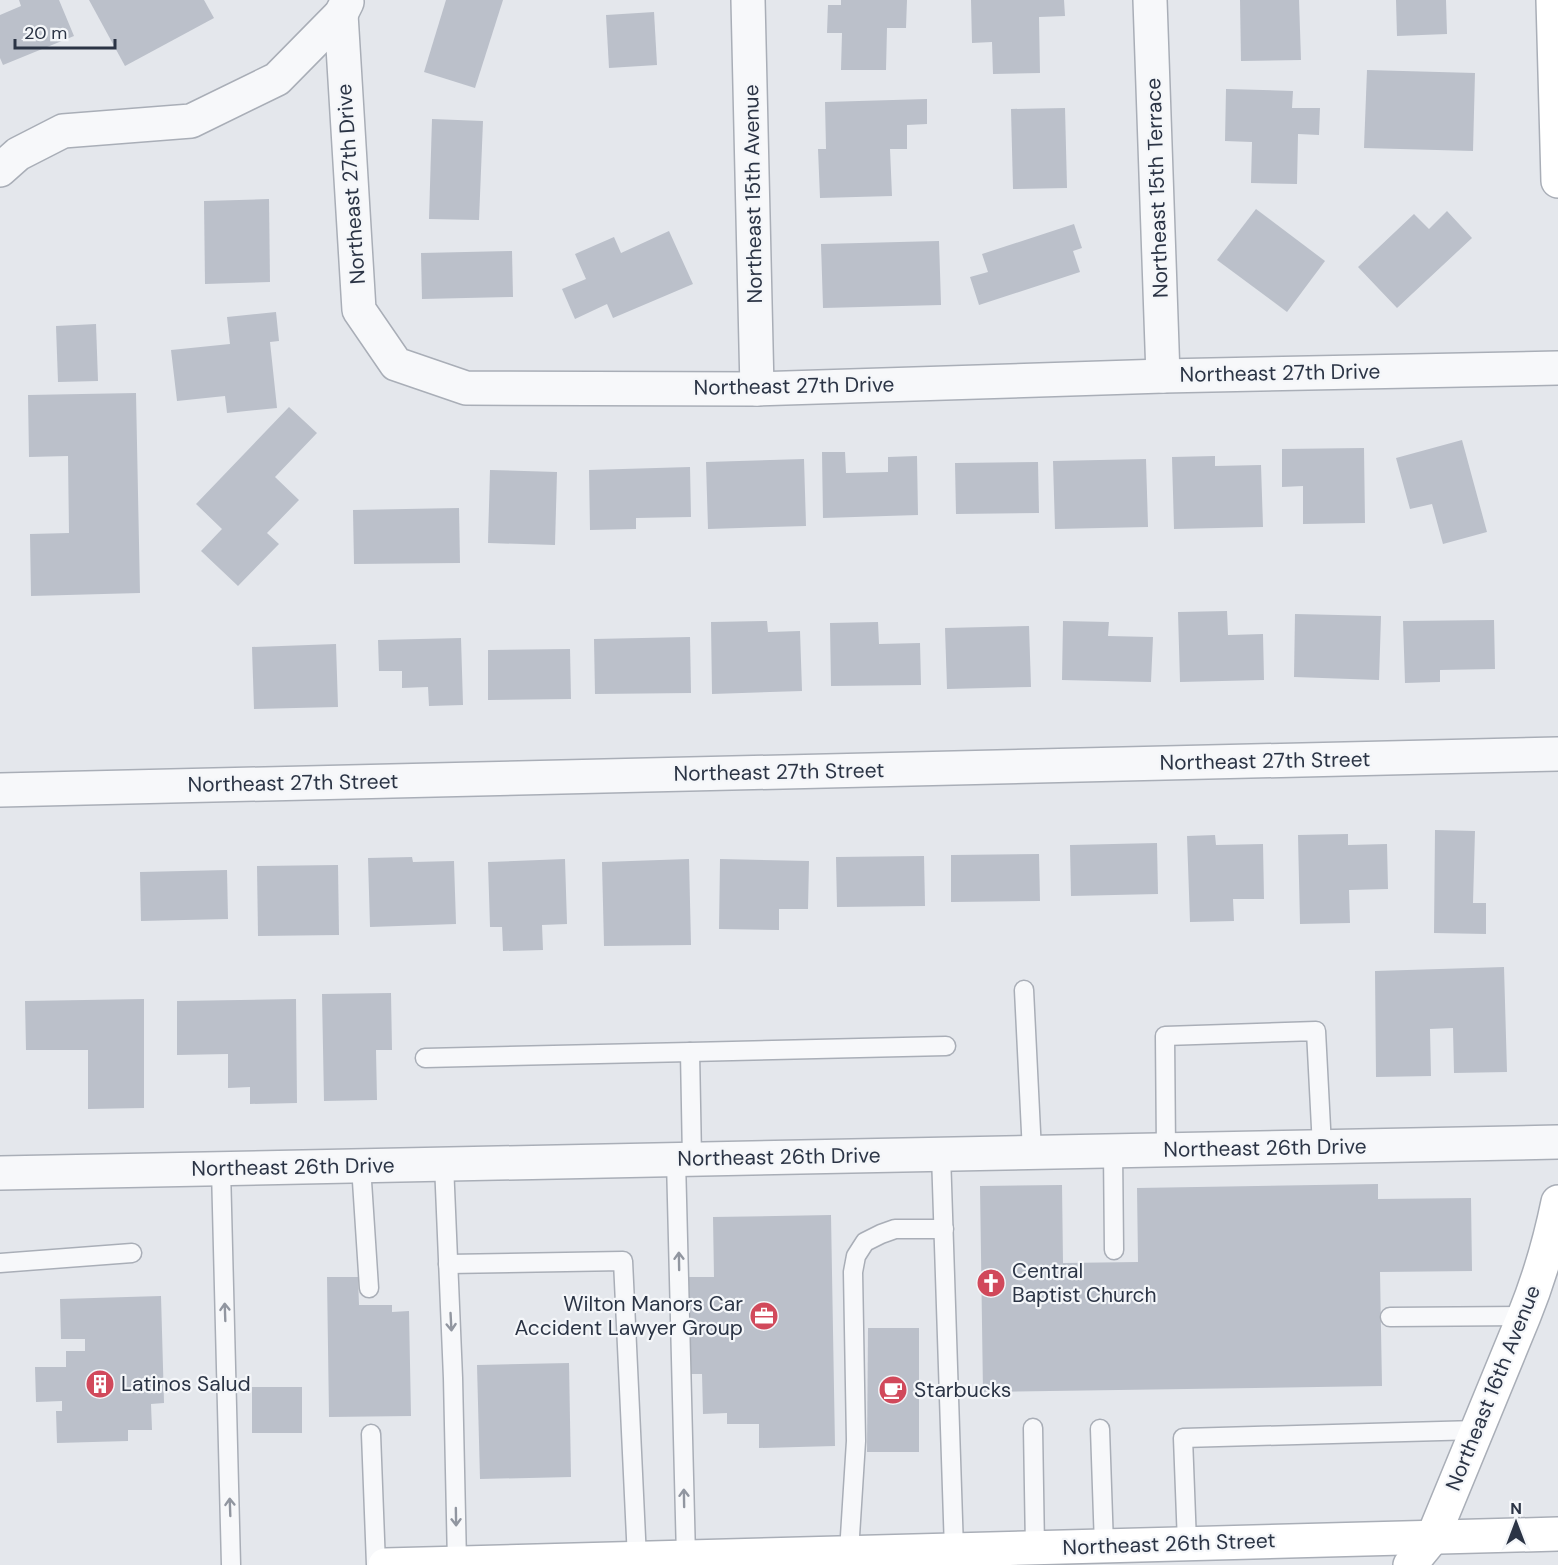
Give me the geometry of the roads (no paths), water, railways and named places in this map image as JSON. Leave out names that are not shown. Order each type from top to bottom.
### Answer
[{"type":"street","name":"Northeast 15th Avenue","points":[[748,0],[757,389]]},
{"type":"street","name":"Northeast 15th Terrace","points":[[1150,0],[1163,376]]},
{"type":"street","points":[[1553,0],[1558,181]]},
{"type":"street","name":"Northeast 27th Drive","points":[[345,7],[359,310],[396,364],[466,388],[757,389],[1163,376],[1558,368]]},
{"type":"street","points":[[0,171],[18,154],[63,131],[191,121],[277,79],[345,7]]},
{"type":"street","name":"Northeast 27th Street","points":[[0,790],[1558,754]]},
{"type":"street","name":"Northeast 26th Drive","points":[[0,1173],[1558,1142]]},
{"type":"street","name":"Northeast 16th Avenue","points":[[1433,1537],[1534,1292],[1556,1219]]},
{"type":"street","name":"Northeast 26th Street","points":[[385,1565],[541,1563],[637,1558],[789,1559],[849,1552],[905,1558],[954,1550],[1035,1548],[1092,1552],[1188,1543],[1236,1554],[1433,1537],[1558,1534]]},
{"type":"street","points":[[1410,1565],[1433,1537]]},
{"type":"lane","points":[[1024,990],[1032,1152]]},
{"type":"lane","points":[[1166,1150],[1165,1036],[1316,1031],[1322,1147]]},
{"type":"lane","points":[[425,1058],[946,1046]]},
{"type":"lane","points":[[679,1560],[684,1159],[690,1052]]},
{"type":"lane","points":[[1113,1151],[1114,1250]]},
{"type":"lane","points":[[941,1154],[954,1550]]},
{"type":"lane","points":[[444,1164],[453,1378],[467,1563]]},
{"type":"lane","points":[[361,1166],[369,1288]]},
{"type":"lane","points":[[221,1169],[231,1565]]},
{"type":"lane","points":[[849,1552],[856,1441],[853,1272],[856,1256],[866,1242],[895,1229],[944,1229]]},
{"type":"lane","points":[[0,1263],[132,1253]]},
{"type":"lane","points":[[448,1264],[623,1261],[637,1558]]},
{"type":"lane","points":[[1390,1317],[1524,1316]]},
{"type":"lane","points":[[1033,1428],[1035,1548]]},
{"type":"lane","points":[[1092,1552],[1100,1429]]},
{"type":"lane","points":[[1188,1543],[1183,1437],[1477,1430]]},
{"type":"lane","points":[[371,1434],[376,1565]]},
{"type":"place","name":"Central Baptist Church","points":[[991,1283]]},
{"type":"place","name":"Wilton Manors Car Accident Lawyer Group","points":[[764,1316]]},
{"type":"place","name":"Latinos Salud","points":[[100,1384]]},
{"type":"place","name":"Starbucks","points":[[893,1390]]}]
